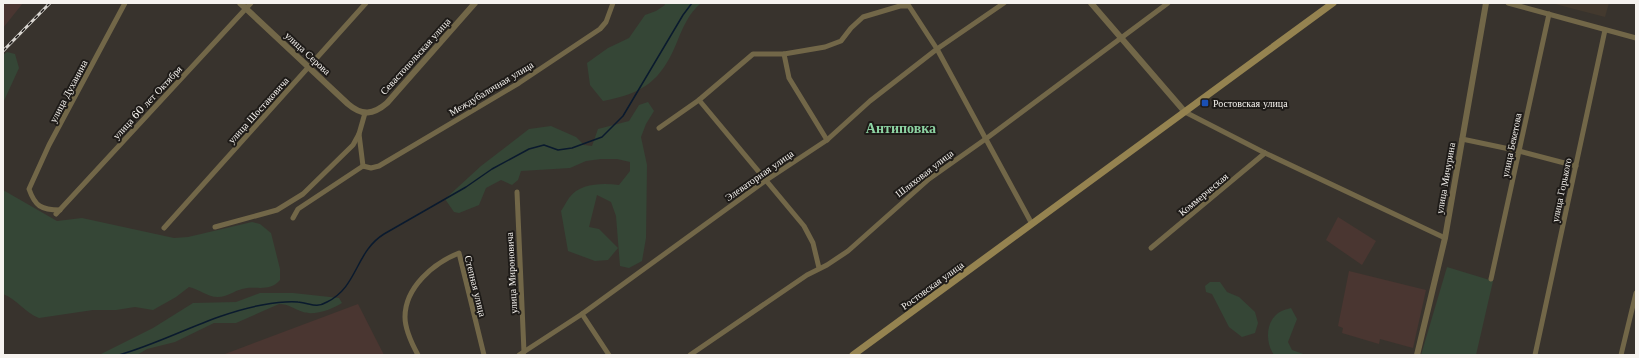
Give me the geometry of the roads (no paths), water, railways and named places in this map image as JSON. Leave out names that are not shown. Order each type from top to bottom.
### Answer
[{"type":"main road","name":"Ростовская улица","points":[[853,355],[1332,3]]},
{"type":"street","name":"улица Духанина","points":[[58,212],[40,207],[34,203],[29,189],[49,145],[125,3]]},
{"type":"street","name":"улица Серова","points":[[240,3],[348,104],[357,111],[365,113]]},
{"type":"street","name":"улица 60 лет Октября","points":[[58,212],[251,3]]},
{"type":"street","name":"улица Шостаковича","points":[[164,228],[366,3]]},
{"type":"street","name":"Севастопольская улица","points":[[365,113],[376,111],[387,103],[475,3]]},
{"type":"street","name":"Междубалочная улица","points":[[363,166],[372,168],[379,166],[519,84],[600,29],[606,22],[613,3]]},
{"type":"street","name":"Элеваторная улица","points":[[521,353],[582,314],[765,181],[827,140],[870,101],[937,49],[1004,3]]},
{"type":"street","points":[[1091,3],[1185,112],[1265,153],[1445,238]]},
{"type":"street","name":"Шляховая улица","points":[[690,355],[807,275],[848,251],[929,179],[987,138],[1168,3]]},
{"type":"street","name":"улица Мичурина","points":[[1416,355],[1445,238],[1486,3]]},
{"type":"street","points":[[1508,3],[1636,38]]},
{"type":"street","points":[[660,128],[699,100],[749,56],[758,53],[784,54],[825,47],[841,41],[851,28],[863,17],[905,5],[912,8],[937,49],[987,138],[1032,224]]},
{"type":"street","name":"улица Бекетова","points":[[1491,279],[1549,14]]},
{"type":"street","name":"улица Горького","points":[[1535,355],[1605,30]]},
{"type":"street","points":[[784,54],[788,78],[827,140]]},
{"type":"street","points":[[699,100],[804,226],[813,243],[819,268]]},
{"type":"street","points":[[214,227],[277,210],[303,194],[353,145],[359,134],[365,113]]},
{"type":"street","points":[[293,218],[298,209],[363,166],[359,134]]},
{"type":"street","points":[[1462,139],[1519,151],[1576,166]]},
{"type":"street","name":"Коммерческая","points":[[1151,248],[1265,153]]},
{"type":"street","name":"улица Мироновича","points":[[516,192],[521,353]]},
{"type":"street","name":"Степная улица","points":[[418,355],[410,337],[405,317],[414,288],[421,278],[438,263],[459,253],[484,355]]},
{"type":"street","points":[[1621,355],[1636,293]]},
{"type":"street","points":[[582,314],[609,355]]},
{"type":"waterway","points":[[119,355],[244,309],[266,304],[285,302],[298,302],[316,305],[323,304],[337,296],[345,288],[361,259],[374,241],[466,187],[492,169],[529,149],[544,145],[558,150],[572,148],[602,137],[623,116],[683,15],[692,3]]},
{"type":"railway","points":[[3,51],[50,3]]},
{"type":"place","name":"Ростовская улица","points":[[1205,103]]},
{"type":"district","name":"Антиповка","points":[[901,128]]}]
